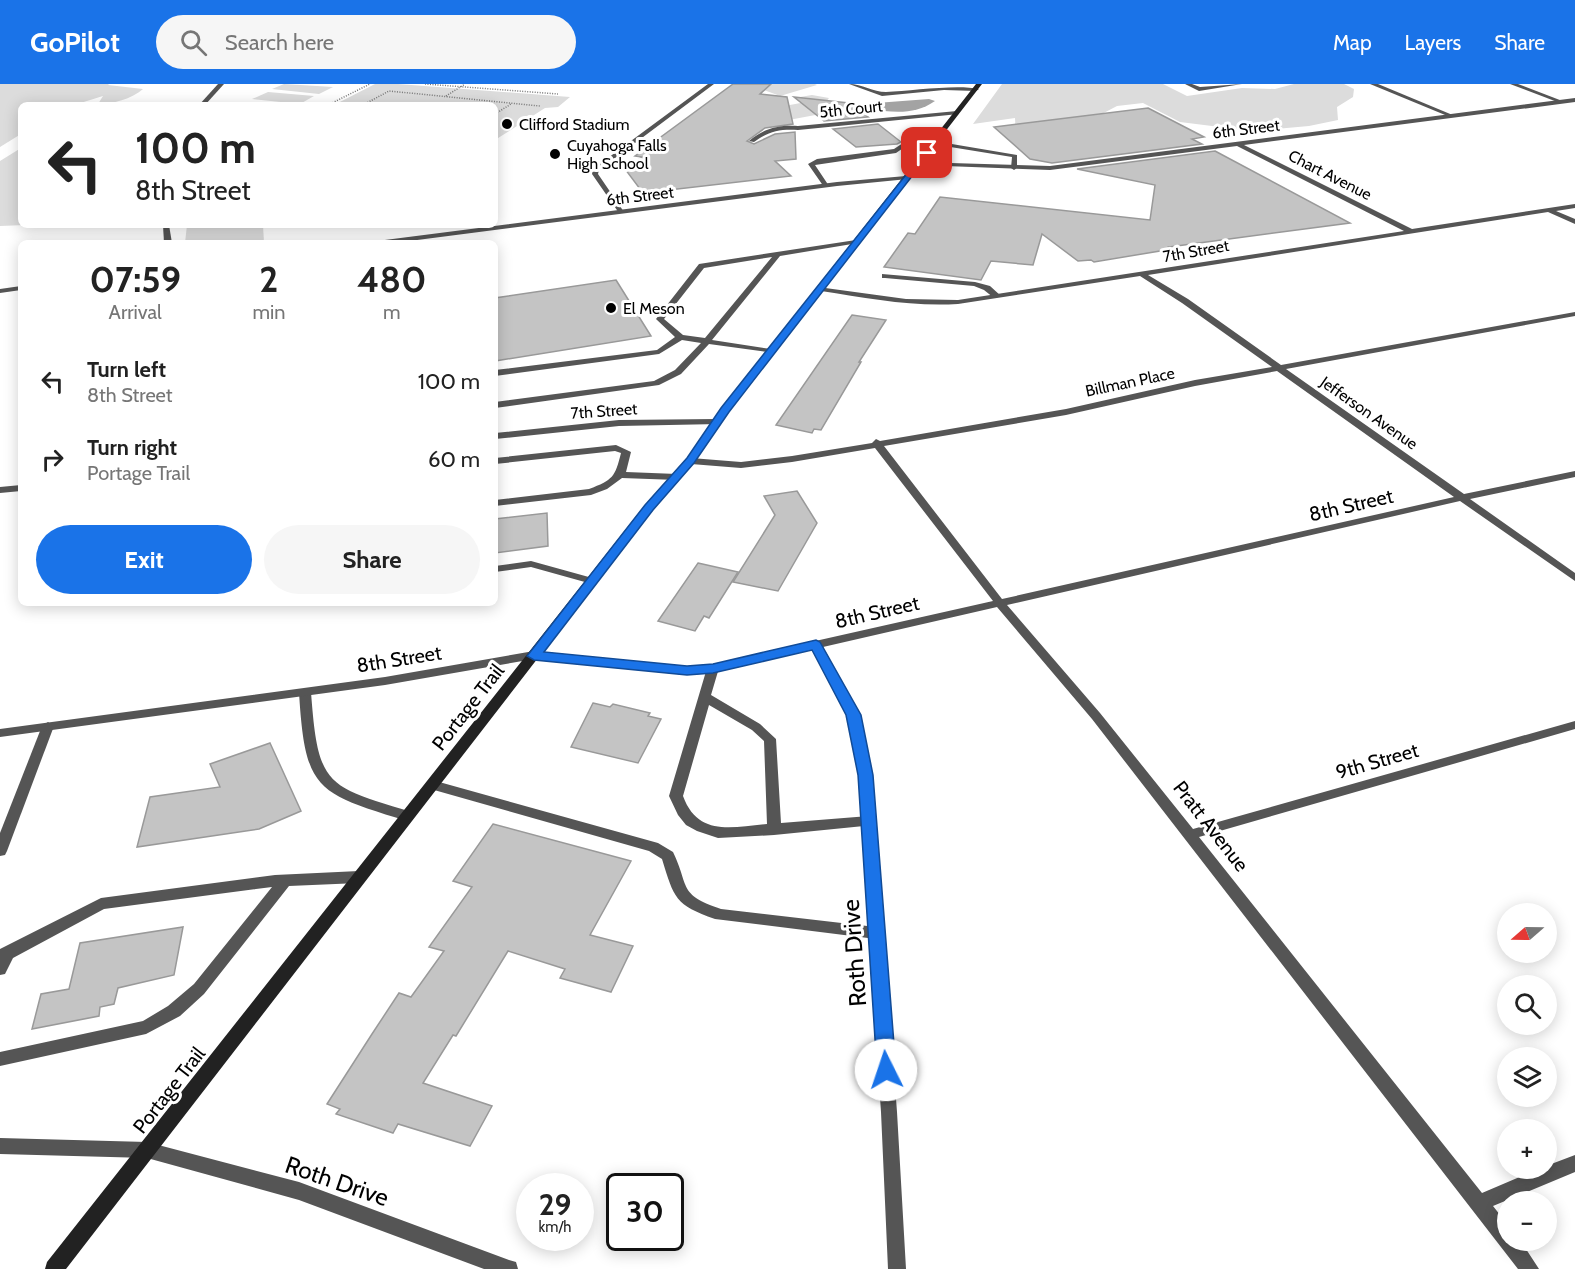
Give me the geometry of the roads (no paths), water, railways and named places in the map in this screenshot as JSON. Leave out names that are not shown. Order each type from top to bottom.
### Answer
[{"type":"main road","name":"Portage Trail","points":[[54,1269],[649,507],[677,477],[716,422],[977,87]]},
{"type":"street","points":[[205,102],[221,84]]},
{"type":"street","points":[[621,212],[595,174],[596,169],[711,84]]},
{"type":"street","points":[[852,84],[882,94],[977,87]]},
{"type":"street","points":[[1188,84],[1199,89],[1239,84]]},
{"type":"street","points":[[1373,84],[1452,116]]},
{"type":"street","points":[[1512,84],[1562,102]]},
{"type":"street","name":"6th Street","points":[[919,163],[1014,168],[1063,167],[1575,100]]},
{"type":"street","name":"5th Court","points":[[752,141],[767,129],[779,127],[798,128],[957,113]]},
{"type":"street","points":[[826,186],[812,169],[811,164],[817,161],[896,151],[918,135],[940,136]]},
{"type":"street","points":[[934,143],[1015,156],[1014,168]]},
{"type":"street","name":"Chart Avenue","points":[[1237,144],[1410,231]]},
{"type":"street","name":"6th Street","points":[[498,228],[906,178]]},
{"type":"street","name":"7th Street","points":[[821,289],[938,304],[1143,275],[1575,206]]},
{"type":"street","points":[[1549,210],[1575,222]]},
{"type":"street","name":"6th Street","points":[[401,240],[495,228]]},
{"type":"street","points":[[771,351],[680,337],[660,319],[702,266],[856,243]]},
{"type":"street","points":[[498,405],[656,383],[678,372],[707,341],[779,253]]},
{"type":"street","name":"Jefferson Avenue","points":[[1143,275],[1575,578]]},
{"type":"street","points":[[885,276],[975,284],[987,288],[997,296]]},
{"type":"street","points":[[0,291],[18,288]]},
{"type":"street","name":"Billman Place","points":[[690,460],[741,465],[792,459],[876,442],[1066,412],[1195,383],[1280,370],[1575,314]]},
{"type":"street","points":[[498,373],[659,352],[680,337]]},
{"type":"street","name":"7th Street","points":[[498,436],[620,423],[716,422]]},
{"type":"street","name":"Pratt Avenue","points":[[876,442],[1000,603],[1096,716],[1497,1226]]},
{"type":"street","points":[[498,461],[616,448],[626,452],[620,475],[604,487],[591,492],[498,503]]},
{"type":"street","name":"8th Street","points":[[0,733],[305,692],[534,656],[687,671],[713,668],[1575,474]]},
{"type":"street","points":[[620,475],[677,477]]},
{"type":"street","points":[[0,490],[18,488]]},
{"type":"street","points":[[498,569],[531,564],[592,580]]},
{"type":"street","name":"Roth Drive","points":[[816,645],[854,715],[865,775],[897,1269]]},
{"type":"street","points":[[713,668],[676,796],[682,814],[699,828],[718,833],[868,821]]},
{"type":"street","points":[[305,692],[309,739],[316,764],[328,784],[348,796],[407,816]]},
{"type":"street","points":[[705,697],[756,727],[770,740],[774,830]]},
{"type":"street","name":"9th Street","points":[[1190,835],[1575,725]]},
{"type":"street","points":[[0,851],[48,726]]},
{"type":"street","points":[[432,785],[653,847],[668,856],[679,891],[695,906],[720,915],[876,933]]},
{"type":"street","points":[[0,969],[4,955],[101,904],[285,881],[359,877]]},
{"type":"street","points":[[0,1059],[146,1027],[174,1011],[199,989],[285,881]]},
{"type":"street","points":[[0,1146],[147,1150]]},
{"type":"street","name":"Roth Drive","points":[[147,1150],[299,1191],[509,1269]]},
{"type":"street","points":[[1478,1203],[1575,1163]]},
{"type":"street","name":"Pratt Avenue","points":[[1516,1251],[1530,1269]]},
{"type":"place","name":"Clifford Stadium","points":[[507,124]]},
{"type":"place","name":"Cuyahoga Falls High School","points":[[555,154]]},
{"type":"place","name":"El Meson","points":[[611,308]]}]
